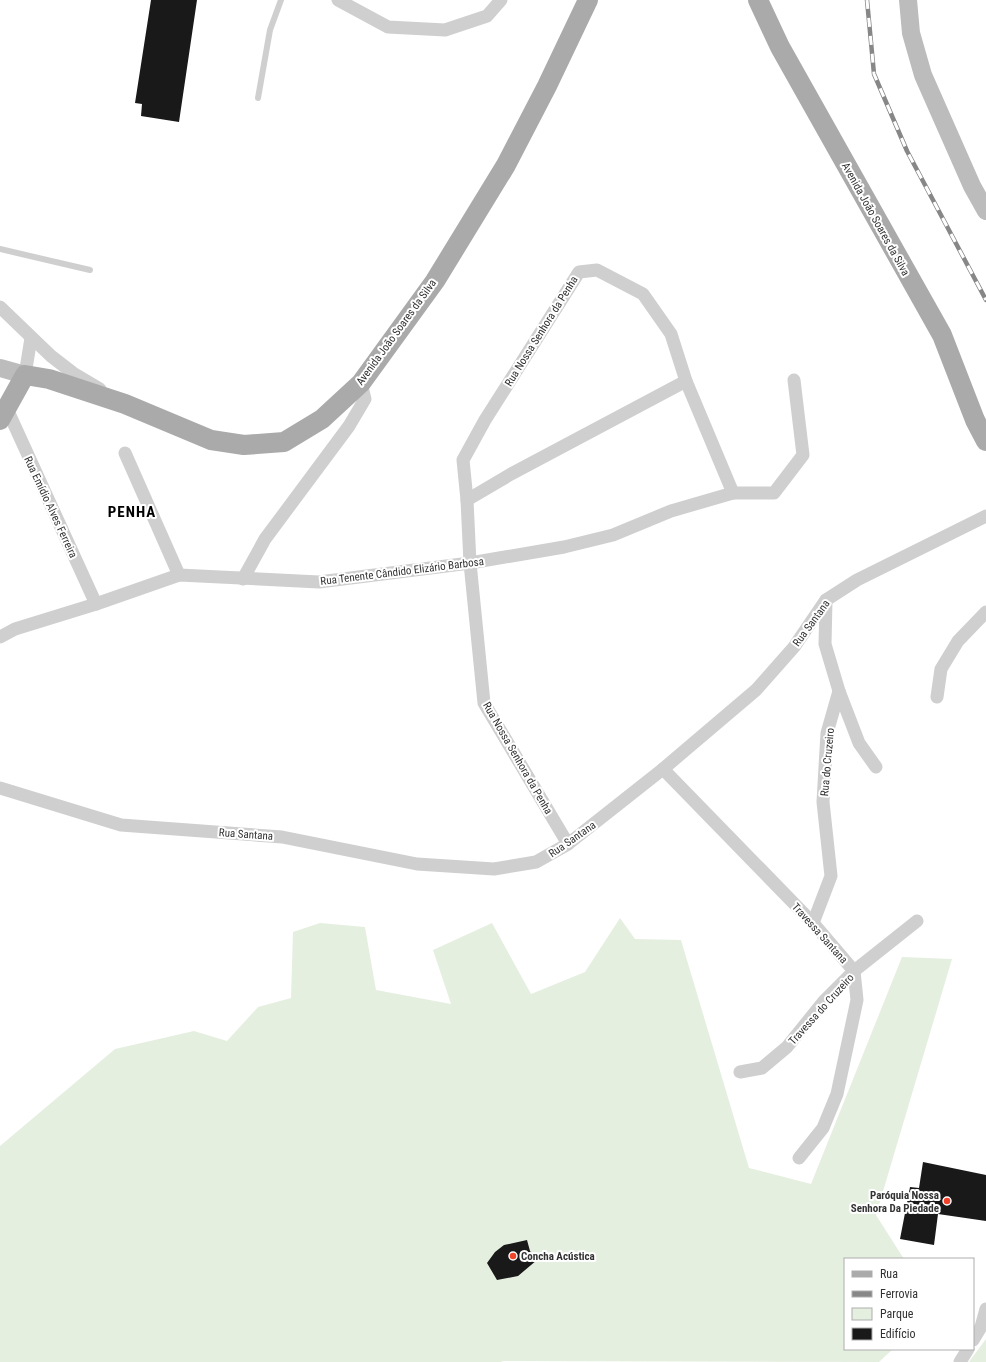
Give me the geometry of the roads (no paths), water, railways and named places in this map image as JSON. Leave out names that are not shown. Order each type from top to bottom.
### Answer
[{"type":"main road","name":"Avenida João Soares da Silva","points":[[0,368],[49,379],[125,404],[210,440],[244,445],[284,442],[322,419],[361,383],[435,281],[506,165],[547,86],[588,0]]},
{"type":"main road","name":"Avenida João Soares da Silva","points":[[758,0],[780,47],[942,335],[975,420],[986,441]]},
{"type":"main road","points":[[908,0],[911,33],[923,75],[972,186],[986,212]]},
{"type":"main road","points":[[3,415],[25,374]]},
{"type":"street","points":[[338,0],[388,27],[445,30],[487,16],[501,0]]},
{"type":"street","name":"Rua Nossa Senhora da Penha","points":[[568,844],[484,703],[470,563],[467,500],[463,460],[485,420],[579,272],[597,270],[643,294],[671,334],[686,381],[733,493]]},
{"type":"street","points":[[0,307],[31,338],[73,373],[125,404]]},
{"type":"street","points":[[25,374],[31,338]]},
{"type":"street","name":"Rua Tenente Cândido Elizário Barbosa","points":[[0,638],[15,629],[96,604],[179,575],[319,582],[470,563],[564,547],[613,535],[671,511],[733,493],[774,493],[803,455],[794,380]]},
{"type":"street","points":[[467,500],[511,474],[686,381]]},
{"type":"street","points":[[243,579],[265,539],[349,426],[365,399],[361,383]]},
{"type":"street","name":"Rua Emídio Alves Ferreira","points":[[3,415],[96,604]]},
{"type":"street","points":[[125,453],[179,575]]},
{"type":"street","name":"Rua Santana","points":[[0,788],[121,825],[282,837],[416,864],[494,869],[536,862],[568,844],[663,769],[756,690],[794,647],[826,600],[857,580],[986,516]]},
{"type":"street","points":[[972,524],[986,526]]},
{"type":"street","points":[[826,600],[825,644],[839,690],[859,743],[876,767]]},
{"type":"street","points":[[937,697],[941,669],[958,641],[986,612]]},
{"type":"street","name":"Rua do Cruzeiro","points":[[813,923],[831,876],[823,802],[827,734],[839,690]]},
{"type":"street","name":"Travessa Santana","points":[[663,769],[813,923],[854,972],[857,1000],[837,1094],[823,1128],[799,1158]]},
{"type":"street","name":"Travessa do Cruzeiro","points":[[740,1072],[762,1068],[787,1047],[824,1002],[854,972],[917,921]]},
{"type":"street","points":[[974,1338],[981,1327],[986,1309]]},
{"type":"street","points":[[960,1362],[967,1350]]},
{"type":"lane","points":[[258,98],[270,30],[281,0]]},
{"type":"lane","points":[[0,249],[90,270]]},
{"type":"railway","points":[[867,0],[874,74],[907,151],[986,300]]},
{"type":"place","name":"Paróquia Nossa Senhora Da Piedade","points":[[947,1201]]},
{"type":"place","name":"Concha Acústica","points":[[513,1256]]},
{"type":"district","name":"PENHA","points":[[132,512]]}]
